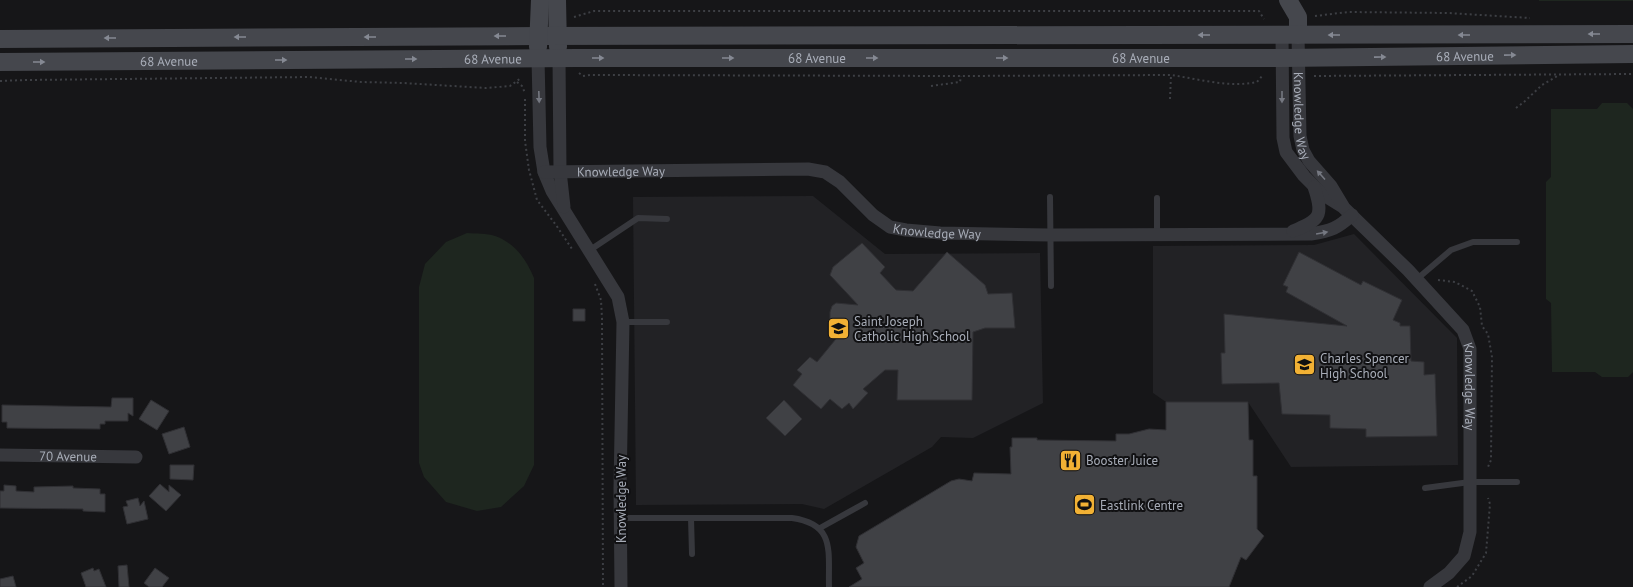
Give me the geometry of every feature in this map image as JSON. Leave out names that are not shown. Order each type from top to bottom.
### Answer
[{"type":"main road","name":"Knowledge Way","points":[[538,58],[540,0]]},
{"type":"main road","name":"Knowledge Way","points":[[557,0],[559,58]]},
{"type":"main road","points":[[1288,1],[1298,17],[1290,35]]},
{"type":"main road","name":"68 Avenue","points":[[0,39],[539,36],[1633,34]]},
{"type":"main road","name":"68 Avenue","points":[[0,62],[538,58],[1290,58],[1633,54]]},
{"type":"street","name":"Knowledge Way","points":[[1290,35],[1290,58],[1283,138],[1286,152],[1304,176],[1322,194],[1348,211]]},
{"type":"street","name":"Knowledge Way","points":[[538,58],[540,147],[544,172],[552,191],[618,297],[622,322],[620,518],[621,587]]},
{"type":"street","name":"Knowledge Way","points":[[559,58],[560,171],[565,210]]},
{"type":"street","name":"Knowledge Way","points":[[1290,58],[1300,136],[1303,150],[1309,161],[1331,186],[1348,211],[1417,279],[1463,330],[1470,349],[1470,532],[1464,556],[1449,573],[1430,587]]},
{"type":"street","name":"Knowledge Way","points":[[544,172],[808,169],[824,172],[840,182],[873,215],[890,227],[940,233],[1050,235],[1311,234],[1332,231],[1340,226],[1348,211]]},
{"type":"street","name":"Knowledge Way","points":[[1286,234],[1310,224],[1319,213],[1319,205],[1314,186]]},
{"type":"street","name":"70 Avenue","points":[[0,455],[136,457]]},
{"type":"lane","points":[[1050,197],[1051,286]]},
{"type":"lane","points":[[1157,198],[1157,235]]},
{"type":"lane","points":[[590,250],[638,218],[667,219]]},
{"type":"lane","points":[[1417,279],[1451,250],[1473,242],[1517,242]]},
{"type":"lane","points":[[622,322],[667,322]]},
{"type":"lane","points":[[1425,488],[1470,482],[1518,482]]},
{"type":"lane","points":[[820,528],[865,503]]},
{"type":"lane","points":[[620,518],[792,518],[807,520],[820,528],[828,543],[828,587]]},
{"type":"lane","points":[[691,518],[692,554]]},
{"type":"path","points":[[574,17],[594,11],[1259,11],[1264,19]]},
{"type":"path","points":[[1315,16],[1356,12],[1448,13],[1530,18]]},
{"type":"path","points":[[578,73],[583,76],[1171,75],[1205,81],[1237,84],[1257,82],[1262,76]]},
{"type":"path","points":[[1314,76],[1633,74]]},
{"type":"path","points":[[1170,99],[1171,75]]},
{"type":"path","points":[[1516,108],[1542,85],[1560,75]]},
{"type":"path","points":[[931,86],[960,82],[961,76]]},
{"type":"path","points":[[0,81],[309,78],[486,88],[510,86],[521,78]]},
{"type":"path","points":[[517,82],[525,91],[525,141],[529,170],[537,200],[556,224],[573,250]]},
{"type":"path","points":[[1438,280],[1455,282],[1472,291],[1480,307],[1482,326],[1488,334],[1492,364],[1491,460],[1488,467]]},
{"type":"path","points":[[593,281],[601,300],[602,318],[603,587]]},
{"type":"path","points":[[1457,587],[1472,576],[1486,553],[1490,504],[1488,498]]},
{"type":"shaded area","points":[[1633,0],[1633,1],[1539,1]]},
{"type":"shaded area","points":[[1602,103],[1627,103],[1633,109],[1633,372],[1628,377],[1602,377],[1595,372],[1552,372],[1551,303],[1546,299],[1546,182],[1551,177],[1551,109],[1597,109]]},
{"type":"shaded area","name":"Saint Joseph Catholic High School","points":[[813,196],[885,254],[1040,253],[1043,403],[973,438],[941,437],[932,447],[824,509],[802,504],[636,505],[633,197]]},
{"type":"shaded area","points":[[467,233],[492,235],[502,239],[514,247],[527,264],[534,278],[534,465],[524,486],[501,507],[477,511],[446,502],[424,477],[419,463],[419,287],[425,264],[446,242]]},
{"type":"shaded area","name":"Charles Spencer High School","points":[[1354,234],[1457,338],[1458,465],[1291,467],[1248,402],[1166,402],[1153,393],[1153,246],[1314,245]]},
{"type":"building","points":[[862,243],[885,267],[880,273],[896,290],[913,291],[947,252],[985,285],[988,294],[1012,293],[1015,328],[985,328],[973,332],[972,400],[897,400],[898,370],[885,370],[863,389],[868,393],[853,409],[849,403],[842,409],[830,399],[821,409],[793,385],[802,374],[797,370],[810,357],[817,362],[840,334],[830,323],[830,312],[832,306],[836,303],[858,305],[830,275],[833,267]]},
{"type":"building","name":"Charles Spencer High School","points":[[1299,252],[1361,285],[1363,281],[1402,300],[1393,320],[1400,323],[1400,326],[1410,326],[1411,361],[1424,362],[1424,375],[1435,374],[1437,436],[1366,437],[1366,429],[1330,428],[1330,415],[1282,414],[1279,383],[1222,384],[1221,353],[1225,353],[1224,314],[1347,326],[1286,292],[1288,287],[1283,285]]},
{"type":"building","points":[[573,309],[585,309],[585,321],[573,321]]},
{"type":"building","points":[[112,398],[133,398],[133,416],[128,413],[128,421],[105,421],[105,424],[100,424],[100,429],[7,428],[7,422],[2,422],[2,405],[111,407]]},
{"type":"building","points":[[151,400],[169,411],[157,430],[139,419]]},
{"type":"building","points":[[784,400],[802,419],[785,436],[766,418]]},
{"type":"building","name":"Eastlink Centre","points":[[1166,402],[1248,402],[1249,440],[1253,440],[1253,476],[1257,476],[1257,529],[1264,536],[1246,560],[1241,557],[1229,587],[849,587],[862,579],[856,568],[864,563],[856,547],[859,536],[951,481],[959,479],[972,481],[974,473],[1011,474],[1010,447],[1012,447],[1012,438],[1037,438],[1037,440],[1116,441],[1116,434],[1129,434],[1149,429],[1166,430]]},
{"type":"building","points":[[184,427],[190,447],[169,454],[162,434]]},
{"type":"building","points":[[170,465],[194,465],[193,480],[170,479]]},
{"type":"building","points":[[160,484],[169,492],[169,485],[181,495],[166,511],[149,496]]},
{"type":"building","points":[[4,485],[16,486],[16,491],[34,492],[34,487],[73,486],[73,488],[100,489],[100,494],[105,494],[105,512],[83,511],[83,509],[0,508],[0,491],[4,491]]},
{"type":"building","points":[[138,498],[140,506],[144,501],[148,519],[127,524],[123,507],[128,506],[126,501]]},
{"type":"building","points":[[127,565],[129,587],[119,587],[118,566]]},
{"type":"building","points":[[93,568],[94,571],[99,569],[106,587],[86,587],[81,573]]},
{"type":"building","points":[[155,568],[169,578],[162,587],[149,587],[144,583]]},
{"type":"building","points":[[13,576],[16,587],[0,587],[0,579]]},
{"type":"place","name":"Saint Joseph Catholic High School","points":[[838,328]]},
{"type":"place","name":"Charles Spencer High School","points":[[1305,365]]},
{"type":"place","name":"Booster Juice","points":[[1070,460]]},
{"type":"place","name":"Eastlink Centre","points":[[1084,505]]}]
